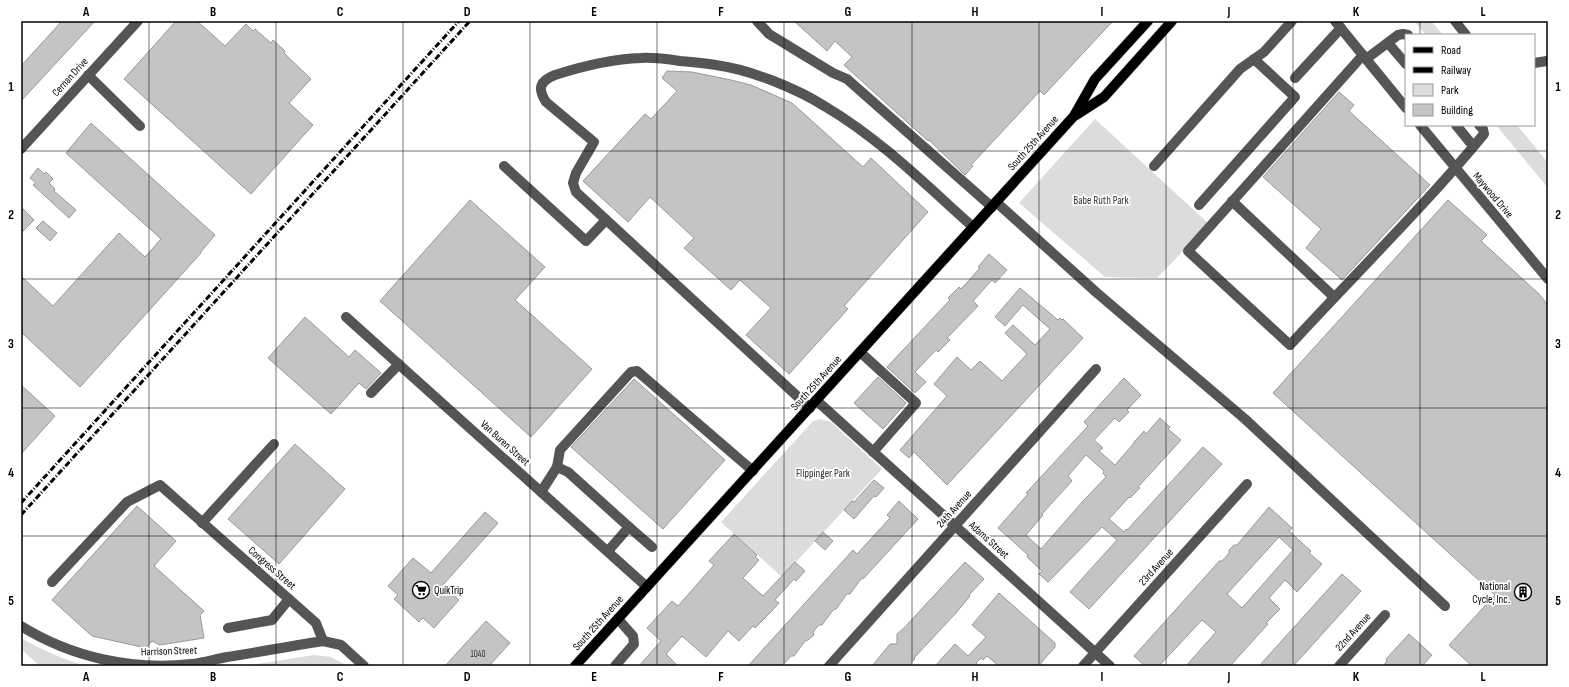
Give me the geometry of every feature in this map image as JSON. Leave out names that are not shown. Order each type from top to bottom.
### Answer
[{"type":"main road","name":"South 25th Avenue","points":[[575,666],[1074,116],[1095,79],[1148,21]]},
{"type":"main road","name":"South 25th Avenue","points":[[1074,116],[1104,96],[1172,21]]},
{"type":"street","name":"Cernan Drive","points":[[21,149],[138,21]]},
{"type":"street","points":[[757,21],[769,34],[833,73],[847,79],[1245,419],[1445,606]]},
{"type":"street","points":[[1154,166],[1240,69],[1264,52],[1292,21]]},
{"type":"street","points":[[1454,21],[1465,34]]},
{"type":"street","points":[[1295,78],[1338,25],[1405,107]]},
{"type":"street","points":[[1405,34],[1398,35],[1388,43],[1364,57],[1188,251],[1290,345],[1484,134],[1480,126]]},
{"type":"street","points":[[1388,43],[1405,63]]},
{"type":"street","name":"Adams Street","points":[[973,227],[879,143],[826,106],[786,87],[755,75],[718,65],[643,58],[615,60],[568,71],[552,76],[543,82],[540,88],[542,96],[546,102],[594,142],[576,174],[573,183],[576,192],[813,404],[873,452],[1110,666]]},
{"type":"street","points":[[1199,205],[1295,97],[1254,59]]},
{"type":"street","points":[[1535,63],[1547,61]]},
{"type":"street","points":[[88,75],[140,126]]},
{"type":"street","name":"Maywood Drive","points":[[1421,126],[1548,279]]},
{"type":"street","points":[[1457,126],[1473,146]]},
{"type":"street","points":[[504,166],[586,241],[606,220]]},
{"type":"street","points":[[1232,201],[1334,297]]},
{"type":"street","name":"Van Buren Street","points":[[346,317],[647,587]]},
{"type":"street","points":[[860,352],[916,403],[873,452]]},
{"type":"street","points":[[371,393],[399,364]]},
{"type":"street","name":"24th Avenue","points":[[829,666],[1096,369]]},
{"type":"street","points":[[541,492],[557,467],[560,450],[631,372],[637,370],[752,471]]},
{"type":"street","points":[[202,523],[274,444]]},
{"type":"street","points":[[557,467],[568,472],[652,547]]},
{"type":"street","name":"23rd Avenue","points":[[1083,666],[1247,484]]},
{"type":"street","name":"Congress Street","points":[[52,582],[127,502],[160,485],[316,623],[323,641]]},
{"type":"street","points":[[608,551],[629,527]]},
{"type":"street","points":[[228,628],[272,620],[289,599]]},
{"type":"street","name":"22nd Avenue","points":[[1338,666],[1385,615]]},
{"type":"street","points":[[616,666],[634,644],[633,636],[618,619]]},
{"type":"street","name":"Harrison Street","points":[[21,626],[52,643],[74,652],[116,662],[137,665],[191,664],[323,641]]},
{"type":"street","points":[[323,641],[341,645],[364,666]]},
{"type":"green space","points":[[1414,21],[1431,21],[1442,34],[1425,34]]},
{"type":"green space","name":"Babe Ruth Park","points":[[1095,119],[1209,224],[1157,278],[1105,277],[1019,203]]},
{"type":"green space","points":[[1497,126],[1518,126],[1548,163],[1548,188]]},
{"type":"green space","name":"Flippinger Park","points":[[820,419],[831,422],[882,469],[782,577],[721,522],[813,421]]},
{"type":"green space","points":[[21,638],[53,654],[87,666],[40,666],[21,649]]},
{"type":"green space","points":[[314,655],[331,657],[348,666],[245,666]]},
{"type":"building","points":[[62,21],[95,21],[21,101],[21,66]]},
{"type":"building","points":[[176,21],[197,21],[225,46],[246,24],[253,31],[255,29],[271,43],[273,40],[311,79],[289,103],[313,125],[251,194],[124,79]]},
{"type":"building","points":[[794,21],[1113,21],[1044,95],[1040,91],[971,165],[973,166],[965,175],[929,140],[928,141],[844,65],[852,57],[835,41],[827,51]]},
{"type":"building","points":[[667,71],[692,72],[751,85],[792,103],[863,167],[871,158],[928,212],[844,306],[848,309],[789,374],[746,335],[771,308],[740,280],[731,290],[684,248],[694,238],[650,197],[628,222],[583,181],[645,114],[651,119],[677,91],[662,78]]},
{"type":"building","points":[[1339,92],[1354,105],[1349,111],[1430,185],[1342,280],[1306,248],[1321,229],[1263,177]]},
{"type":"building","points":[[91,123],[215,235],[201,253],[80,387],[21,332],[21,276],[53,306],[119,233],[145,257],[161,239],[66,153]]},
{"type":"building","points":[[38,168],[44,174],[46,172],[53,179],[49,183],[55,189],[54,191],[76,210],[69,218],[33,185],[36,183],[30,178]]},
{"type":"building","points":[[470,200],[545,267],[515,300],[592,369],[531,437],[380,301]]},
{"type":"building","points":[[1448,200],[1487,235],[1481,241],[1539,294],[1548,305],[1548,666],[1472,666],[1449,645],[1495,595],[1273,393]]},
{"type":"building","points":[[21,207],[34,220],[21,233]]},
{"type":"building","points":[[43,221],[57,233],[50,241],[36,228]]},
{"type":"building","points":[[989,254],[1007,270],[995,283],[992,280],[973,301],[978,306],[947,338],[950,340],[938,352],[936,350],[915,372],[926,382],[915,393],[887,367],[950,300],[948,298],[959,287],[961,289],[980,268],[978,267]]},
{"type":"building","points":[[1020,288],[1058,320],[1060,318],[1062,320],[1063,319],[1083,338],[947,485],[914,452],[909,458],[900,450],[947,396],[934,384],[957,357],[971,370],[980,361],[1002,381],[1027,354],[1005,333],[1013,325],[1035,345],[1050,329],[1023,305],[1005,326],[995,317]]},
{"type":"building","points":[[305,317],[349,357],[355,350],[381,373],[366,389],[359,383],[331,414],[268,358]]},
{"type":"building","points":[[878,377],[906,403],[883,429],[854,403]]},
{"type":"building","points":[[1124,378],[1141,395],[1127,410],[1129,412],[1119,422],[1115,418],[1094,440],[1103,448],[1099,451],[1115,465],[1144,431],[1146,434],[1160,418],[1170,427],[1168,429],[1181,440],[1138,487],[1140,488],[1130,498],[1129,497],[1109,519],[1124,532],[1203,447],[1222,464],[1089,609],[1070,592],[1117,540],[1102,527],[1048,582],[1039,574],[1042,571],[1027,557],[1028,555],[998,528],[1028,494],[1026,493],[1088,426],[1084,422]],"holes":[[[1086,455],[1104,471],[1103,473],[1106,477],[1041,549],[1026,535],[1043,515],[1042,514],[1072,481],[1068,476]]]},
{"type":"building","points":[[634,379],[725,460],[663,529],[571,447]]},
{"type":"building","points":[[21,385],[55,416],[21,454]]},
{"type":"building","points":[[295,444],[345,489],[279,564],[228,519]]},
{"type":"building","points":[[874,480],[884,488],[876,497],[874,496],[854,519],[844,510],[852,501],[854,502]]},
{"type":"building","points":[[899,501],[918,519],[864,578],[861,579],[850,594],[847,594],[822,625],[819,625],[813,632],[814,635],[805,641],[794,656],[791,656],[782,666],[748,666],[853,550],[857,554],[890,518],[887,515]]},
{"type":"building","points":[[137,506],[176,541],[154,566],[204,611],[200,615],[204,638],[160,645],[152,641],[146,648],[92,636],[52,600]]},
{"type":"building","points":[[1269,507],[1292,528],[1289,531],[1311,551],[1309,553],[1322,564],[1297,592],[1285,580],[1269,598],[1280,609],[1266,623],[1268,624],[1230,666],[1186,666],[1216,632],[1202,620],[1159,666],[1145,666],[1134,656],[1219,561],[1222,561],[1229,553],[1229,550],[1234,545],[1237,545]],"holes":[[[1279,537],[1293,550],[1242,608],[1227,594]]]},
{"type":"building","name":"QuikTrip","points":[[485,512],[498,523],[443,585],[459,600],[434,628],[423,618],[419,622],[394,599],[398,595],[388,586],[413,558],[431,573]]},
{"type":"building","points":[[823,532],[833,541],[825,550],[815,541]]},
{"type":"building","points":[[734,534],[757,555],[755,557],[759,560],[743,578],[763,596],[795,562],[805,571],[796,581],[794,579],[775,600],[779,603],[770,613],[755,628],[753,626],[739,641],[728,631],[706,657],[682,636],[666,654],[678,666],[639,666],[661,641],[647,628],[672,601],[678,606],[714,565],[709,561]]},
{"type":"building","points":[[965,562],[984,579],[969,595],[970,596],[956,613],[914,658],[915,659],[908,666],[872,666],[890,644],[897,644],[897,634]]},
{"type":"building","points":[[1342,574],[1361,591],[1306,652],[1293,666],[1259,666]]},
{"type":"building","points":[[999,593],[1055,643],[1055,647],[1041,663],[1041,666],[999,666],[987,656],[983,660],[981,658],[976,663],[979,666],[935,666],[955,644],[968,656],[986,637],[972,625]]},
{"type":"building","name":"QuikTrip","points":[[486,621],[510,643],[489,666],[445,666]]},
{"type":"building","points":[[1409,634],[1432,655],[1422,666],[1383,666],[1387,661],[1386,659]]},
{"type":"railway","points":[[21,503],[459,21]]},
{"type":"railway","points":[[21,515],[470,21]]},
{"type":"place","name":"QuikTrip","points":[[421,590]]},
{"type":"place","name":"National Cycle, Inc.","points":[[1523,592]]}]
